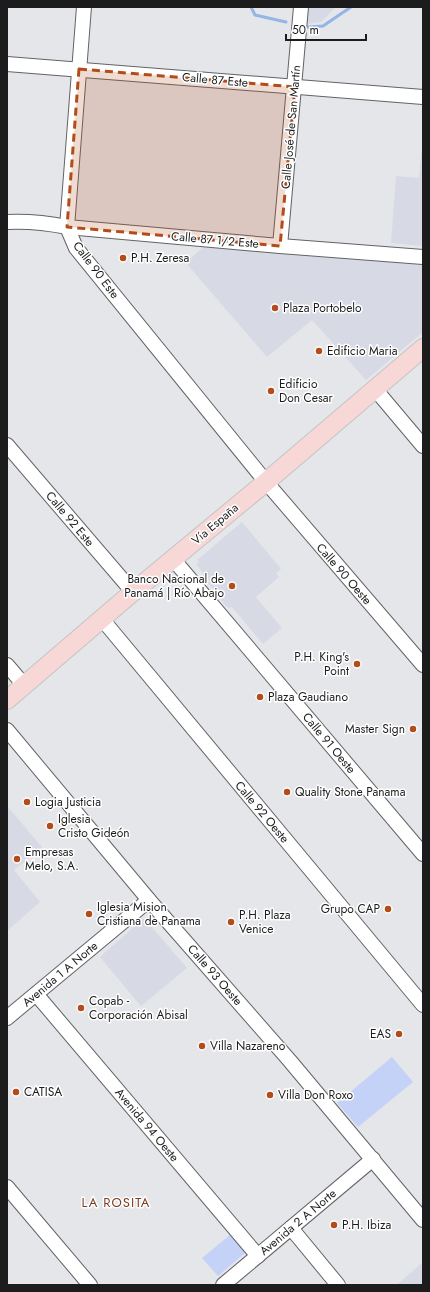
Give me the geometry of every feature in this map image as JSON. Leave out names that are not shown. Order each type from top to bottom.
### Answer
[{"type":"main road","name":"Vía España","points":[[7,700],[423,348]]},
{"type":"street","name":"Calle 90 Este","points":[[84,7],[67,227],[76,248],[266,482]]},
{"type":"street","name":"Calle José de San Martín","points":[[280,246],[301,7]]},
{"type":"street","name":"Calle 87 Este","points":[[7,64],[423,97]]},
{"type":"street","name":"Calle 87 1/2 Este","points":[[7,222],[36,222],[67,227],[423,257]]},
{"type":"street","points":[[375,389],[423,446]]},
{"type":"street","name":"Calle 92 Este","points":[[7,445],[133,592]]},
{"type":"street","name":"Calle 90 Oeste","points":[[266,482],[423,665]]},
{"type":"street","name":"Calle 91 Oeste","points":[[173,559],[423,854]]},
{"type":"street","name":"Calle 92 Oeste","points":[[102,619],[423,1005]]},
{"type":"street","points":[[7,665],[24,685]]},
{"type":"street","name":"Calle 93 Oeste","points":[[7,730],[149,900],[295,1067],[423,1220]]},
{"type":"street","name":"Avenida 1 A Norte","points":[[7,1018],[149,900]]},
{"type":"street","name":"Avenida 94 Oeste","points":[[36,994],[258,1256]]},
{"type":"street","name":"Avenida 2 A Norte","points":[[223,1285],[373,1159]]},
{"type":"street","points":[[7,1187],[90,1285]]},
{"type":"street","points":[[291,1228],[338,1285]]},
{"type":"highlighted area","points":[[79,69],[295,87],[280,246],[67,227]]},
{"type":"shaded area","points":[[307,7],[336,7],[321,22],[306,24]]},
{"type":"shaded area","points":[[423,136],[423,246],[391,243],[396,176],[419,178]]},
{"type":"shaded area","points":[[203,247],[423,265],[423,332],[366,380],[312,320],[267,357],[186,263]]},
{"type":"shaded area","points":[[242,522],[281,569],[276,573],[279,577],[256,597],[282,628],[263,644],[232,607],[229,608],[226,606],[208,583],[210,581],[196,564],[199,562],[197,560]]},
{"type":"shaded area","name":"Empresas Melo, S.A.","points":[[7,806],[42,847],[14,870],[40,902],[7,931]]},
{"type":"shaded area","points":[[144,918],[187,968],[141,1006],[100,957]]},
{"type":"shaded area","points":[[392,1057],[413,1082],[358,1127],[337,1103]]},
{"type":"shaded area","points":[[230,1235],[245,1253],[218,1276],[202,1258]]},
{"type":"shaded area","points":[[423,1262],[423,1285],[396,1285],[400,1282]]},
{"type":"waterway","points":[[251,7],[255,15],[286,22]]},
{"type":"waterway","points":[[308,27],[323,26],[351,7]]},
{"type":"place","name":"P.H. Zeresa","points":[[123,258]]},
{"type":"place","name":"Plaza Portobelo","points":[[275,308]]},
{"type":"place","name":"Edificio Maria","points":[[319,351]]},
{"type":"place","name":"Edificio Don Cesar","points":[[271,391]]},
{"type":"place","name":"Banco Nacional de Panamá | Río Abajo","points":[[232,586]]},
{"type":"place","name":"P.H. King's Point","points":[[357,664]]},
{"type":"place","name":"Plaza Gaudiano","points":[[260,697]]},
{"type":"place","name":"Master Sign","points":[[413,729]]},
{"type":"place","name":"Quality Stone Panama","points":[[287,792]]},
{"type":"place","name":"Logia Justicia","points":[[27,802]]},
{"type":"place","name":"Iglesia Cristo Gideón","points":[[50,826]]},
{"type":"place","name":"Empresas Melo, S.A.","points":[[17,859]]},
{"type":"place","name":"Grupo CAP","points":[[388,909]]},
{"type":"place","name":"Iglesia Mision Cristiana de Panama","points":[[89,914]]},
{"type":"place","name":"P.H. Plaza Venice","points":[[231,922]]},
{"type":"place","name":"Copab - Corporación Abisal","points":[[81,1008]]},
{"type":"place","name":"EAS","points":[[399,1034]]},
{"type":"place","name":"Villa Nazareno","points":[[202,1046]]},
{"type":"place","name":"CATISA","points":[[16,1092]]},
{"type":"place","name":"Villa Don Roxo","points":[[270,1095]]},
{"type":"place","name":"P.H. Ibiza","points":[[334,1225]]},
{"type":"district","name":"LA ROSITA","points":[[116,1202]]}]
